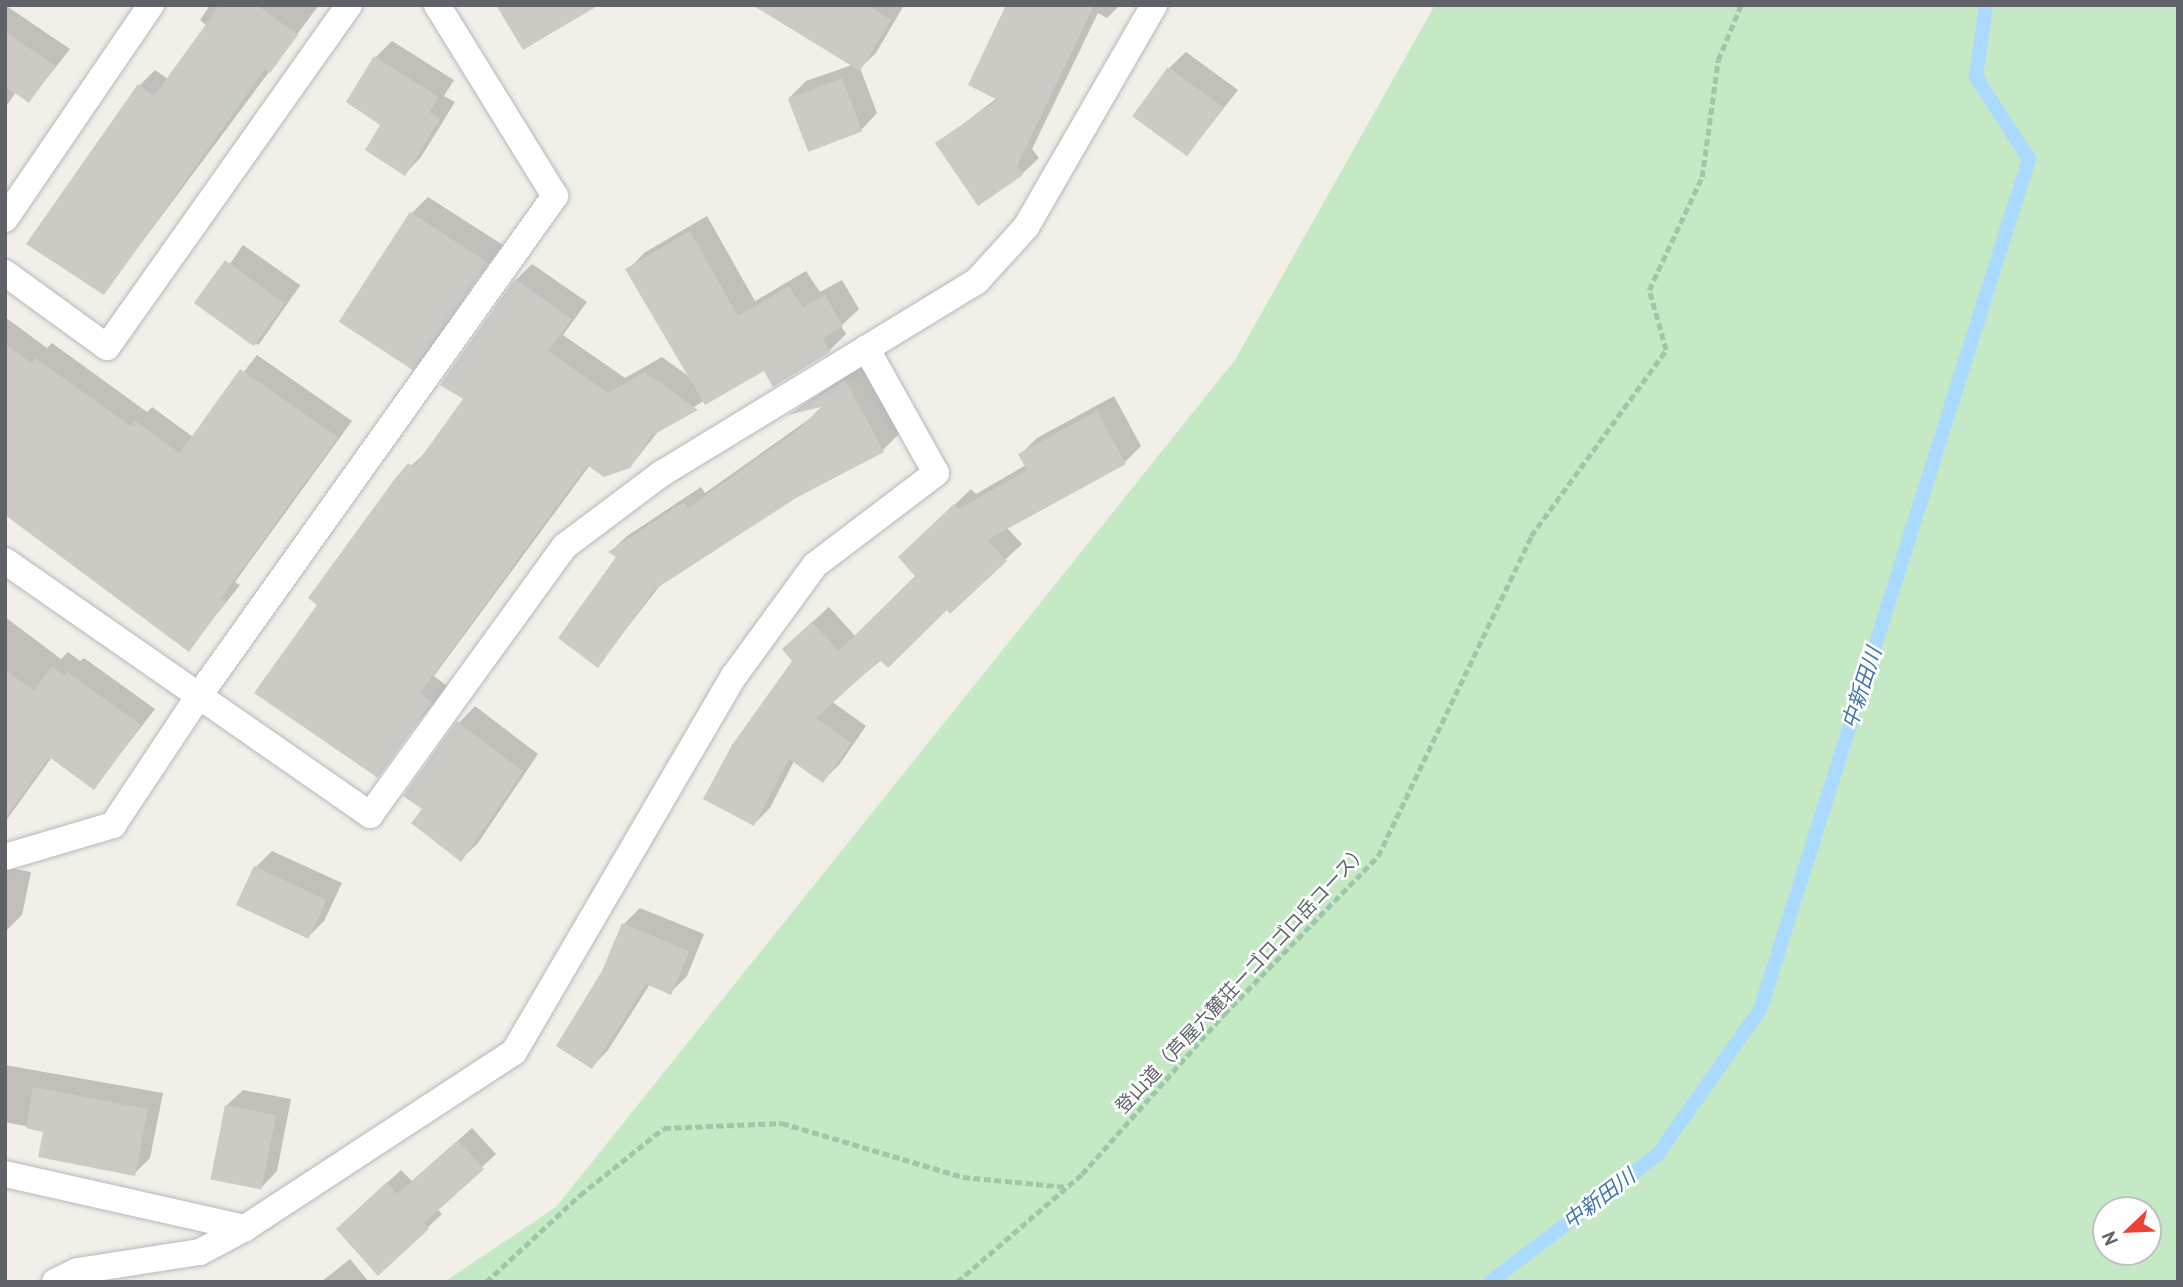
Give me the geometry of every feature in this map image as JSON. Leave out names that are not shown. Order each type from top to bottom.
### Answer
[{"type":"lane","points":[[5,219],[151,5]]},
{"type":"lane","points":[[5,272],[107,347],[349,5]]},
{"type":"lane","points":[[5,857],[113,825],[198,697],[555,196],[437,5]]},
{"type":"lane","points":[[5,561],[370,815],[565,546],[660,474],[977,281],[1026,227],[1154,5]]},
{"type":"lane","points":[[55,1282],[78,1271],[200,1252],[245,1228],[514,1052],[734,676],[815,565],[936,473],[866,348]]},
{"type":"lane","points":[[5,1174],[245,1228]]},
{"type":"path","name":"登山道（芦屋六麓荘ーゴロゴロ岳コース）","points":[[957,1282],[1067,1187],[1224,1014],[1378,856],[1531,536],[1665,350],[1649,290],[1702,177],[1718,61],[1741,5]]},
{"type":"path","points":[[486,1282],[580,1195],[664,1128],[782,1123],[963,1177],[1067,1187]]},
{"type":"green space","points":[[1435,5],[2178,5],[2178,1282],[444,1282],[556,1207],[1235,360]]},
{"type":"building","points":[[220,5],[257,5],[298,35],[270,73],[265,69],[104,295],[26,244],[138,84],[154,96]]},
{"type":"building","points":[[496,5],[599,5],[523,50]]},
{"type":"building","points":[[752,5],[867,5],[891,20],[860,71]]},
{"type":"building","points":[[1006,5],[1094,5],[1017,166],[1023,175],[978,206],[935,143],[998,100],[968,85]]},
{"type":"building","points":[[5,31],[55,66],[29,103],[5,86]]},
{"type":"building","points":[[374,56],[439,97],[429,112],[440,119],[405,176],[365,150],[380,125],[346,102]]},
{"type":"building","points":[[1168,67],[1223,107],[1187,156],[1132,116]]},
{"type":"building","points":[[842,78],[862,131],[808,152],[788,99]]},
{"type":"building","points":[[410,212],[488,263],[417,373],[339,322]]},
{"type":"building","points":[[690,231],[738,316],[789,286],[803,308],[825,295],[843,326],[823,338],[830,352],[773,387],[764,371],[705,405],[625,269]]},
{"type":"building","points":[[225,260],[285,303],[254,346],[194,303]]},
{"type":"building","points":[[515,279],[572,319],[548,351],[608,393],[645,372],[698,410],[651,436],[630,468],[604,477],[587,465],[420,693],[432,702],[378,778],[254,693],[317,605],[308,598],[394,480],[408,463],[414,467],[463,399],[440,385]]},
{"type":"building","points":[[5,344],[32,363],[35,358],[131,426],[135,421],[180,453],[240,369],[338,437],[221,598],[226,601],[189,652],[5,515]]},
{"type":"building","points":[[845,380],[884,452],[796,498],[654,590],[598,668],[558,638],[616,557],[608,552],[684,502],[688,508],[797,431],[821,407],[788,415]]},
{"type":"building","points":[[1097,411],[1126,464],[987,540],[1007,561],[950,614],[947,610],[888,668],[880,660],[816,718],[851,743],[823,783],[789,759],[754,826],[703,799],[732,745],[792,661],[782,649],[812,622],[839,651],[915,576],[898,557],[954,504],[959,509],[1027,470],[1018,454]]},
{"type":"building","points":[[52,666],[64,676],[67,672],[141,725],[94,790],[49,757],[5,819],[5,670],[34,691]]},
{"type":"building","points":[[457,721],[523,771],[461,862],[411,823],[422,809],[403,796]]},
{"type":"building","points":[[254,866],[327,900],[308,939],[236,905]]},
{"type":"building","points":[[622,923],[689,951],[671,995],[646,984],[592,1069],[556,1046],[602,971]]},
{"type":"building","points":[[33,1087],[148,1109],[135,1176],[38,1157],[43,1132],[26,1128]]},
{"type":"building","points":[[225,1105],[276,1115],[262,1190],[210,1180]]},
{"type":"building","points":[[458,1140],[484,1169],[424,1223],[429,1229],[378,1276],[336,1229],[387,1182],[397,1194]]},
{"type":"waterway","name":"中新田川","points":[[1490,1282],[1658,1154],[1760,1010],[2029,159],[1976,77],[1986,5]]}]
